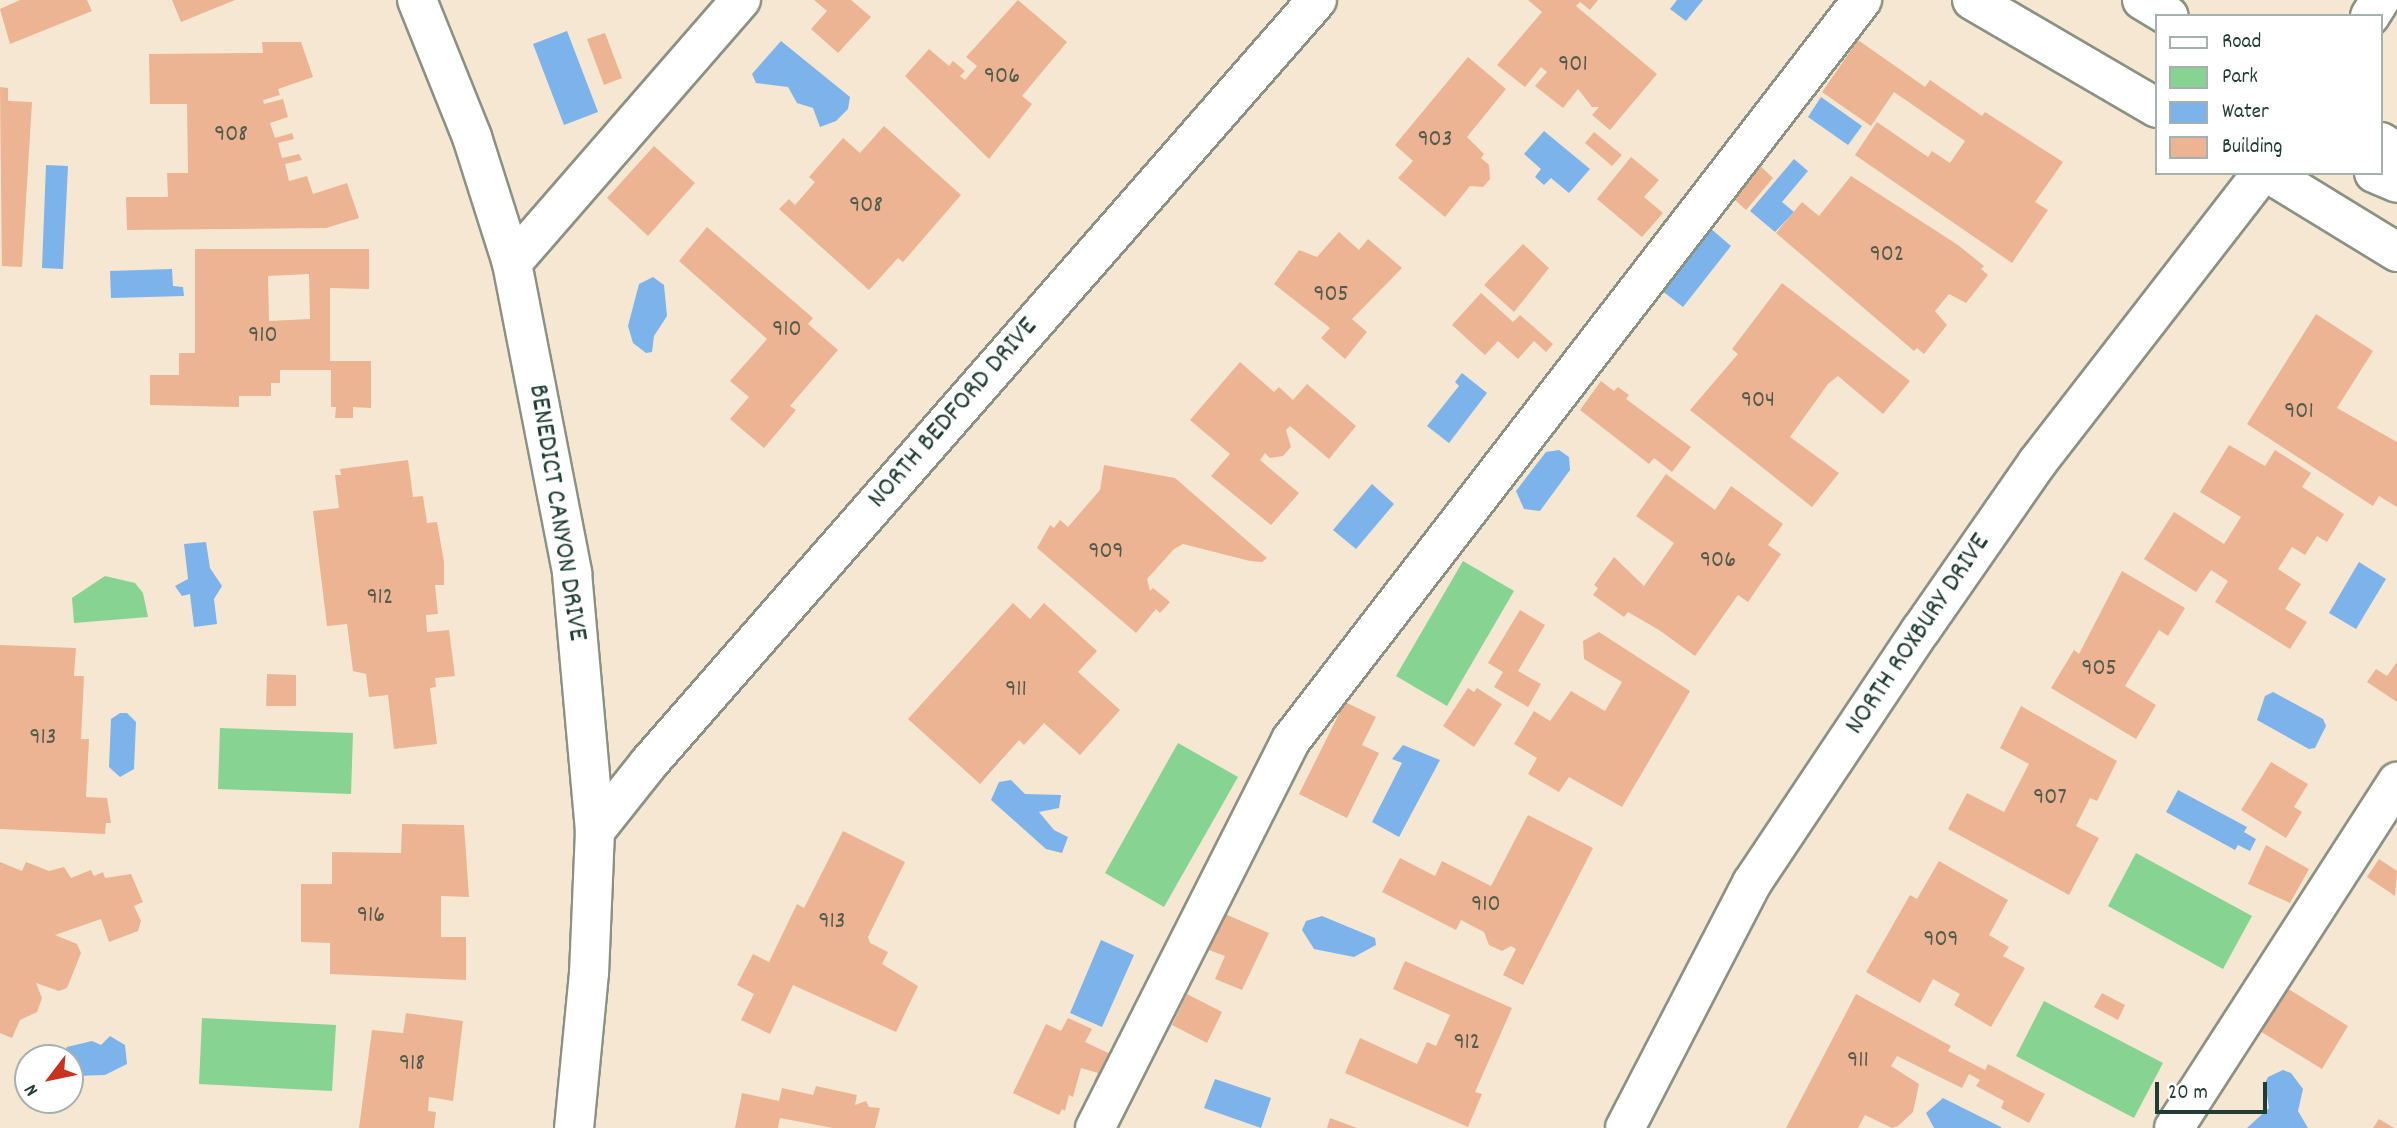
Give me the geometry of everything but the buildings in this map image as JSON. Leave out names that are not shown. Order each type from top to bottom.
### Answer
[{"type":"street","name":"BENEDICT CANYON DRIVE","points":[[417,0],[472,137],[512,263],[572,573],[595,831],[589,973],[574,1128]]},
{"type":"street","points":[[512,263],[741,0]]},
{"type":"street","name":"NORTH BEDFORD DRIVE","points":[[595,831],[667,742],[1317,0]]},
{"type":"street","points":[[1095,1128],[1291,740],[1862,0]]},
{"type":"street","points":[[1972,0],[2156,107]]},
{"type":"street","points":[[2143,0],[2166,14]]},
{"type":"street","points":[[2020,26],[2156,85]]},
{"type":"street","name":"NORTH ROXBURY DRIVE","points":[[1625,1128],[1752,883],[1813,791],[2037,463],[2260,175]]},
{"type":"street","points":[[2271,175],[2397,252]]},
{"type":"street","points":[[2379,175],[2397,183]]},
{"type":"street","points":[[2174,1128],[2397,782]]},
{"type":"green space","points":[[1463,561],[1514,591],[1447,706],[1396,676]]},
{"type":"green space","points":[[105,576],[135,583],[143,593],[148,617],[74,623],[72,598]]},
{"type":"green space","points":[[220,728],[353,733],[351,794],[218,789]]},
{"type":"green space","points":[[1178,743],[1238,777],[1164,907],[1105,873]]},
{"type":"green space","points":[[2136,853],[2252,916],[2223,969],[2108,906]]},
{"type":"green space","points":[[2044,1001],[2163,1063],[2134,1118],[2016,1056]]},
{"type":"green space","points":[[202,1018],[336,1025],[332,1091],[199,1084]]},
{"type":"water","points":[[1677,0],[1703,0],[1686,21],[1670,9]]},
{"type":"water","points":[[567,31],[598,112],[564,125],[533,44]]},
{"type":"water","points":[[781,41],[850,97],[848,109],[836,121],[820,127],[813,108],[797,103],[788,87],[756,83],[752,74]]},
{"type":"water","points":[[1821,97],[1862,126],[1848,145],[1808,117]]},
{"type":"water","points":[[1544,131],[1590,169],[1569,193],[1551,178],[1544,185],[1535,177],[1541,169],[1524,154]]},
{"type":"water","points":[[1794,159],[1808,171],[1782,202],[1794,212],[1775,232],[1750,211]]},
{"type":"water","points":[[46,165],[68,166],[63,269],[42,268]]},
{"type":"water","points":[[1710,228],[1731,246],[1683,307],[1661,290]]},
{"type":"water","points":[[172,269],[173,286],[183,287],[184,296],[111,298],[110,271]]},
{"type":"water","points":[[653,277],[664,285],[667,316],[654,336],[652,352],[646,353],[633,343],[628,326],[639,284]]},
{"type":"water","points":[[1462,373],[1487,393],[1449,443],[1427,426],[1459,386],[1455,382]]},
{"type":"water","points":[[1559,450],[1569,457],[1570,470],[1540,511],[1524,509],[1516,491],[1546,452]]},
{"type":"water","points":[[1372,484],[1394,504],[1356,549],[1333,530]]},
{"type":"water","points":[[206,542],[210,568],[222,586],[214,599],[217,624],[194,627],[190,594],[182,596],[175,586],[188,579],[184,544]]},
{"type":"water","points":[[2359,562],[2386,579],[2356,629],[2329,613]]},
{"type":"water","points":[[2273,692],[2323,719],[2326,726],[2315,748],[2309,749],[2257,720],[2265,696]]},
{"type":"water","points":[[120,713],[127,713],[136,722],[134,769],[120,777],[109,767],[111,719]]},
{"type":"water","points":[[1403,745],[1440,760],[1399,837],[1372,822],[1402,763],[1392,759]]},
{"type":"water","points":[[1011,780],[1025,794],[1061,795],[1059,808],[1039,812],[1054,830],[1068,837],[1062,853],[1046,849],[991,800],[999,782]]},
{"type":"water","points":[[2178,790],[2247,827],[2244,832],[2256,839],[2250,851],[2238,845],[2235,850],[2166,812]]},
{"type":"water","points":[[1322,916],[1375,938],[1376,945],[1354,957],[1314,949],[1302,930],[1306,921]]},
{"type":"water","points":[[1101,940],[1134,955],[1102,1027],[1070,1013]]},
{"type":"water","points":[[110,1036],[125,1045],[127,1064],[105,1075],[84,1076],[84,1044],[80,1044],[92,1041],[101,1045]]},
{"type":"water","points":[[2283,1070],[2291,1073],[2303,1089],[2298,1111],[2308,1128],[2247,1128],[2269,1108],[2265,1083],[2268,1077]]},
{"type":"water","points":[[1215,1079],[1271,1098],[1261,1128],[1204,1108]]},
{"type":"water","points":[[1943,1098],[2001,1128],[1934,1128],[1926,1113]]}]
